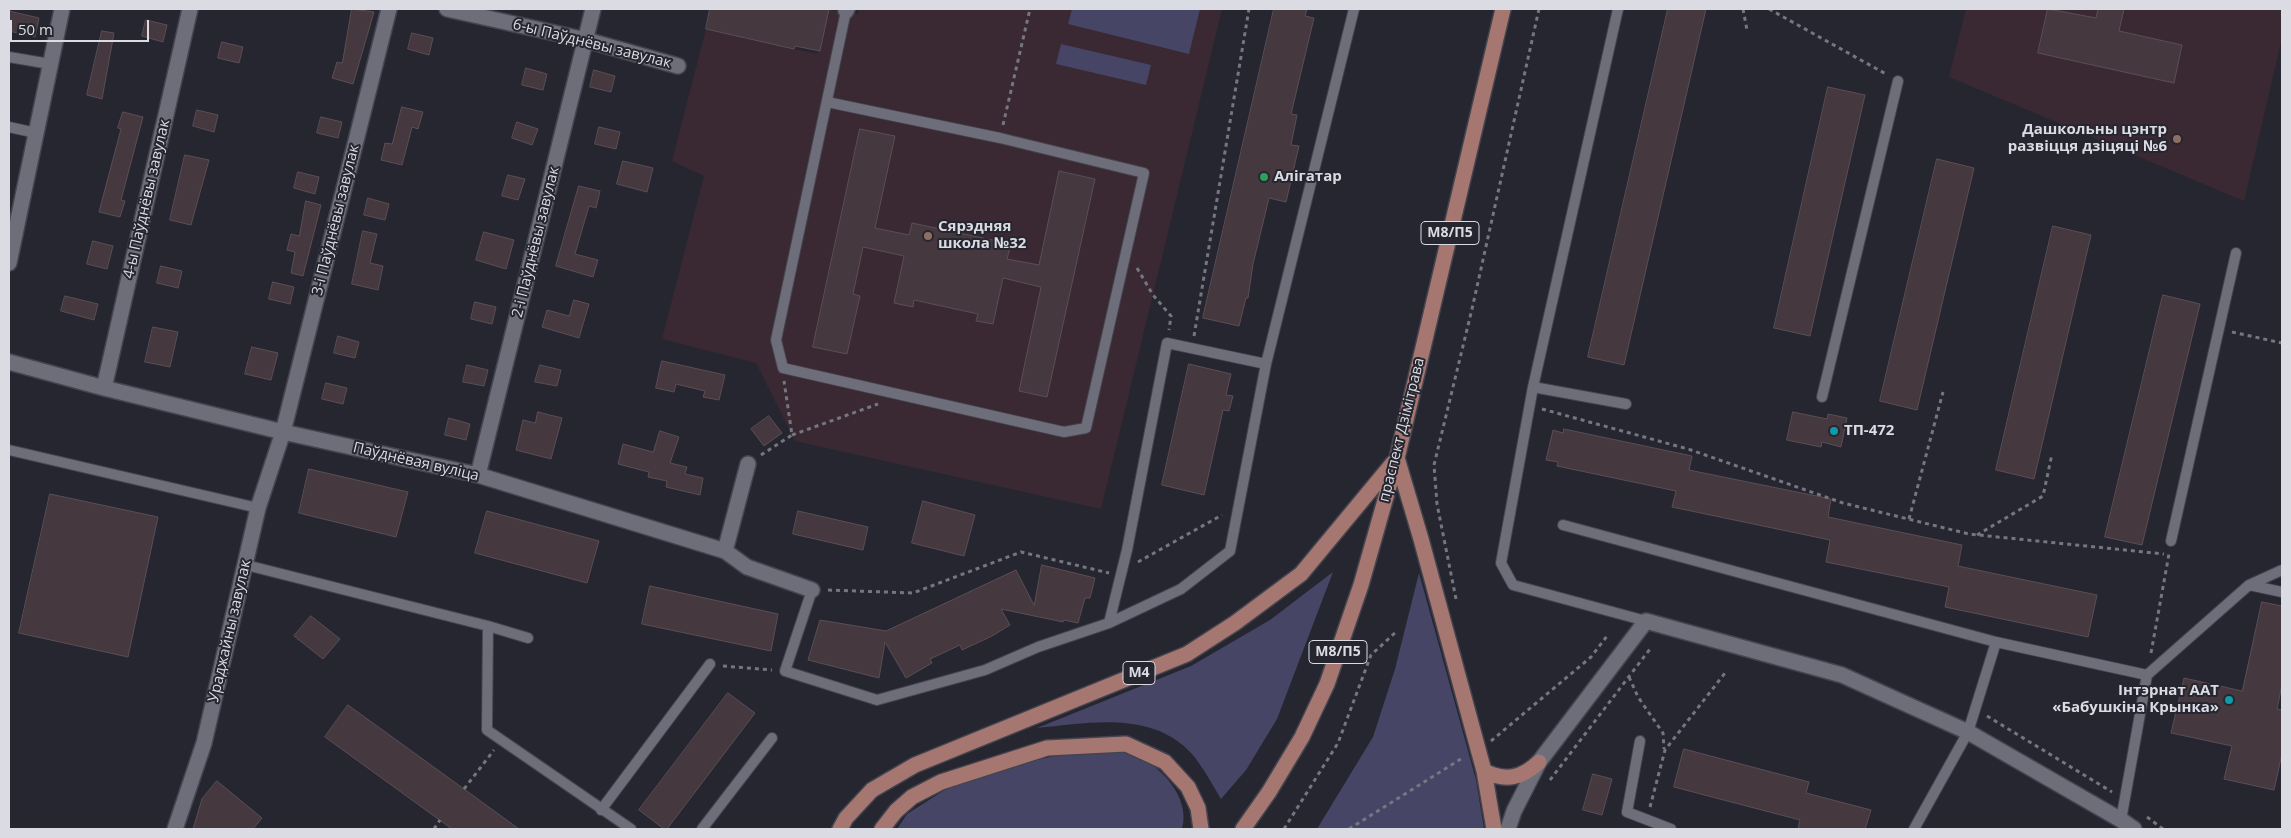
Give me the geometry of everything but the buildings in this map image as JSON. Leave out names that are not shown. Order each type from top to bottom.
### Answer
[{"type":"main road","name":"праспект Дзімітрава","points":[[1243,829],[1269,792],[1302,737],[1327,684],[1361,585],[1397,458],[1503,9]]},
{"type":"main road","points":[[1397,458],[1422,539],[1484,771],[1494,829]]},
{"type":"main road","name":"М4","points":[[840,829],[846,818],[872,790],[915,765],[1187,654],[1235,623],[1301,574],[1397,458]]},
{"type":"main road","points":[[882,829],[896,811],[912,797],[941,782],[1047,748],[1126,744],[1166,762],[1188,787],[1198,808],[1201,829]]},
{"type":"main road","points":[[1484,771],[1502,778],[1511,778],[1529,771],[1540,762]]},
{"type":"street","points":[[9,263],[62,9]]},
{"type":"street","name":"4-ы Паўднёвы завулак","points":[[104,388],[190,9]]},
{"type":"street","name":"3-і Паўднёвы завулак","points":[[283,432],[390,9]]},
{"type":"street","name":"6-ы Паўднёвы завулак","points":[[447,9],[586,40],[678,66]]},
{"type":"street","name":"2-і Паўднёвы завулак","points":[[478,475],[593,9]]},
{"type":"street","name":"Паўднёвая вуліца","points":[[9,362],[104,388],[283,432],[478,475],[725,551],[747,567],[812,590]]},
{"type":"street","name":"Ураджайны завулак","points":[[175,829],[204,743],[258,508],[283,432]]},
{"type":"street","points":[[725,551],[748,464]]},
{"type":"street","points":[[1508,829],[1514,811],[1540,762],[1646,621],[1842,675],[1968,732],[2134,829]]},
{"type":"lane","points":[[812,590],[785,671],[877,700],[985,670],[1038,647],[1109,623],[1181,589],[1230,551],[1266,364],[1354,9]]},
{"type":"lane","points":[[1618,9],[1533,387],[1501,563],[1513,585],[1646,621]]},
{"type":"lane","points":[[827,102],[1000,138],[1144,173],[1086,428],[1064,432],[783,368],[776,340],[827,102],[847,10]]},
{"type":"lane","points":[[9,57],[50,64]]},
{"type":"lane","points":[[1822,397],[1898,81]]},
{"type":"lane","points":[[9,127],[36,133]]},
{"type":"lane","points":[[2171,541],[2236,253]]},
{"type":"lane","points":[[1109,623],[1127,550],[1167,343],[1266,364]]},
{"type":"lane","points":[[1533,387],[1626,404]]},
{"type":"lane","points":[[9,450],[258,508]]},
{"type":"lane","points":[[1563,525],[1996,642],[2147,675]]},
{"type":"lane","points":[[246,565],[488,626],[528,638]]},
{"type":"lane","points":[[2121,820],[2147,675],[2249,585],[2282,570]]},
{"type":"lane","points":[[2249,585],[2282,592]]},
{"type":"lane","points":[[488,626],[487,730],[631,829]]},
{"type":"lane","points":[[1914,829],[1968,732],[1996,642]]},
{"type":"lane","points":[[602,810],[710,664]]},
{"type":"lane","points":[[702,829],[772,738]]},
{"type":"lane","points":[[1640,741],[1627,812],[1670,829]]},
{"type":"path","points":[[1000,138],[1030,9]]},
{"type":"path","points":[[1192,348],[1249,9]]},
{"type":"path","points":[[1458,604],[1437,504],[1434,465],[1472,309],[1539,9]]},
{"type":"path","points":[[1743,9],[1747,30]]},
{"type":"path","points":[[1769,9],[1898,81]]},
{"type":"path","points":[[1126,249],[1153,296],[1171,316],[1167,343]]},
{"type":"path","points":[[2219,330],[2282,343]]},
{"type":"path","points":[[783,368],[792,435]]},
{"type":"path","points":[[1909,519],[1943,392]]},
{"type":"path","points":[[748,464],[792,435],[903,395]]},
{"type":"path","points":[[1530,405],[1688,448],[1843,503],[1977,535],[2168,555]]},
{"type":"path","points":[[1977,535],[2043,496],[2052,454]]},
{"type":"path","points":[[812,590],[913,593],[1021,552],[1120,576],[1144,558],[1239,506]]},
{"type":"path","points":[[2147,675],[2171,541]]},
{"type":"path","points":[[1284,829],[1338,742],[1371,655],[1397,631]]},
{"type":"path","points":[[1547,784],[1650,649]]},
{"type":"path","points":[[710,664],[785,671]]},
{"type":"path","points":[[1664,750],[1725,673]]},
{"type":"path","points":[[1629,677],[1638,697],[1663,733],[1664,750],[1647,820]]},
{"type":"path","points":[[1976,709],[2125,800],[2163,829]]},
{"type":"path","points":[[1490,731],[1494,750]]},
{"type":"path","points":[[464,789],[502,740]]},
{"type":"path","points":[[434,829],[440,820]]},
{"type":"shaded area","name":"Сярэдняя школа №32","points":[[829,9],[858,14],[859,9],[1222,9],[1101,509],[795,441],[756,363],[662,339],[704,176],[672,161],[706,29],[817,54]]},
{"type":"shaded area","points":[[1072,9],[1200,9],[1189,54],[1068,24]]},
{"type":"shaded area","name":"Дашкольны цэнтр развіцця дзіцяці №6","points":[[1966,9],[2282,9],[2282,38],[2244,201],[1949,77]]},
{"type":"shaded area","points":[[1061,44],[1151,65],[1146,85],[1056,64]]},
{"type":"shaded area","points":[[1333,572],[1277,719],[1246,770],[1221,799],[1192,754],[1176,740],[1158,731],[1139,725],[1098,722],[1037,728],[1191,666],[1270,620]]},
{"type":"shaded area","points":[[1419,573],[1476,780],[1484,829],[1317,829],[1373,737],[1395,669]]},
{"type":"shaded area","points":[[1087,749],[1126,751],[1149,762],[1160,771],[1177,792],[1182,804],[1184,817],[1182,829],[897,829],[907,814],[951,786],[1009,766]]},
{"type":"place","name":"Дашкольны цэнтр развіцця дзіцяці №6","points":[[2177,139]]},
{"type":"place","name":"Алігатар","points":[[1264,177]]},
{"type":"place","name":"Сярэдняя школа №32","points":[[928,236]]},
{"type":"place","name":"ТП-472","points":[[1834,431]]},
{"type":"place","name":"Інтэрнат ААТ «Бабушкіна Крынка»","points":[[2229,700]]}]
